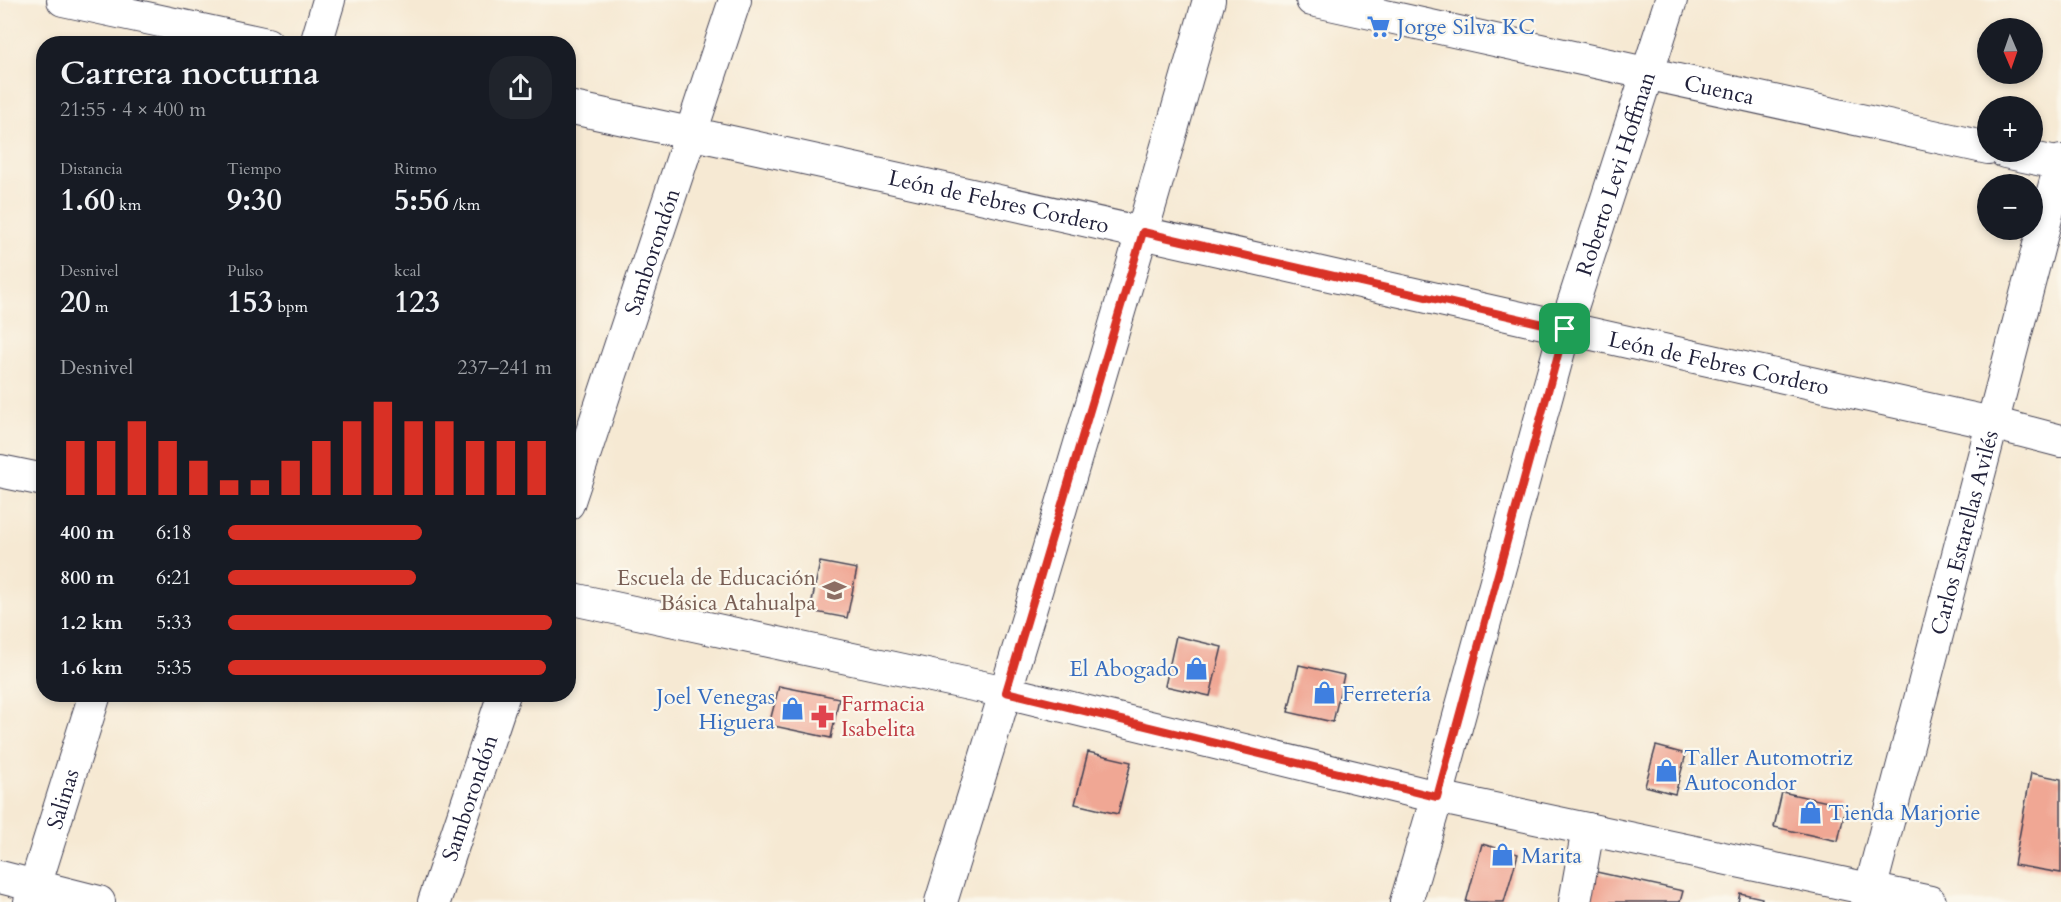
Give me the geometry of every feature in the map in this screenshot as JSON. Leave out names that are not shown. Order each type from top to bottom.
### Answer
[{"type":"street","points":[[63,0],[230,36]]},
{"type":"street","points":[[318,36],[329,0]]},
{"type":"street","name":"Samborondón","points":[[576,480],[735,0]]},
{"type":"street","points":[[941,902],[1143,232],[1209,0]]},
{"type":"street","name":"Cuenca","points":[[1312,0],[1977,146]]},
{"type":"street","name":"Roberto Levi Hoffman","points":[[1406,902],[1565,329],[1671,0]]},
{"type":"street","name":"León de Febres Cordero","points":[[576,109],[1143,232],[1565,329],[1992,423],[2061,441]]},
{"type":"street","points":[[2043,159],[2061,163]]},
{"type":"street","name":"Carlos Estarellas Avilés","points":[[1869,896],[2061,163]]},
{"type":"street","points":[[0,471],[36,478]]},
{"type":"street","points":[[576,600],[1006,692],[1437,797],[1588,829],[1869,896],[1930,902]]},
{"type":"street","name":"Salinas","points":[[33,893],[93,702]]},
{"type":"street","name":"Samborondón","points":[[434,902],[501,702]]},
{"type":"street","points":[[1575,902],[1588,829]]},
{"type":"street","points":[[0,877],[33,893],[99,902]]},
{"type":"building","name":"Escuela de Educación Básica Atahualpa","points":[[820,562],[857,569],[847,618],[810,611]]},
{"type":"building","points":[[1176,636],[1222,647],[1210,696],[1165,686]]},
{"type":"building","points":[[1299,665],[1344,675],[1333,722],[1288,712]]},
{"type":"building","name":"Joel Venegas Higuera","points":[[779,686],[839,698],[831,738],[769,725]]},
{"type":"building","name":"Taller Automotriz Autocondor","points":[[1656,746],[1686,754],[1675,794],[1645,786]]},
{"type":"building","points":[[1088,752],[1131,762],[1118,814],[1075,804]]},
{"type":"building","points":[[2031,773],[2061,779],[2061,873],[2014,865]]},
{"type":"building","points":[[1782,792],[1846,806],[1838,841],[1774,827]]},
{"type":"building","points":[[1482,844],[1518,854],[1504,902],[1466,902]]},
{"type":"building","points":[[1592,871],[1683,891],[1680,902],[1585,902]]},
{"type":"building","points":[[1740,893],[1762,898],[1761,902],[1738,902]]},
{"type":"place","name":"Jorge Silva KC","points":[[1379,26]]},
{"type":"place","name":"Escuela de Educación Básica Atahualpa","points":[[834,590]]},
{"type":"place","name":"El Abogado","points":[[1197,668]]},
{"type":"place","name":"Ferretería","points":[[1324,693]]},
{"type":"place","name":"Joel Venegas Higuera","points":[[793,709]]},
{"type":"place","name":"Farmacia Isabelita","points":[[823,716]]},
{"type":"place","name":"Taller Automotriz Autocondor","points":[[1666,770]]},
{"type":"place","name":"Tienda Marjorie","points":[[1810,812]]},
{"type":"place","name":"Marita","points":[[1503,855]]},
{"type":"route","points":[[1143,232],[1565,329],[1437,797],[1006,692],[1143,232]]}]
